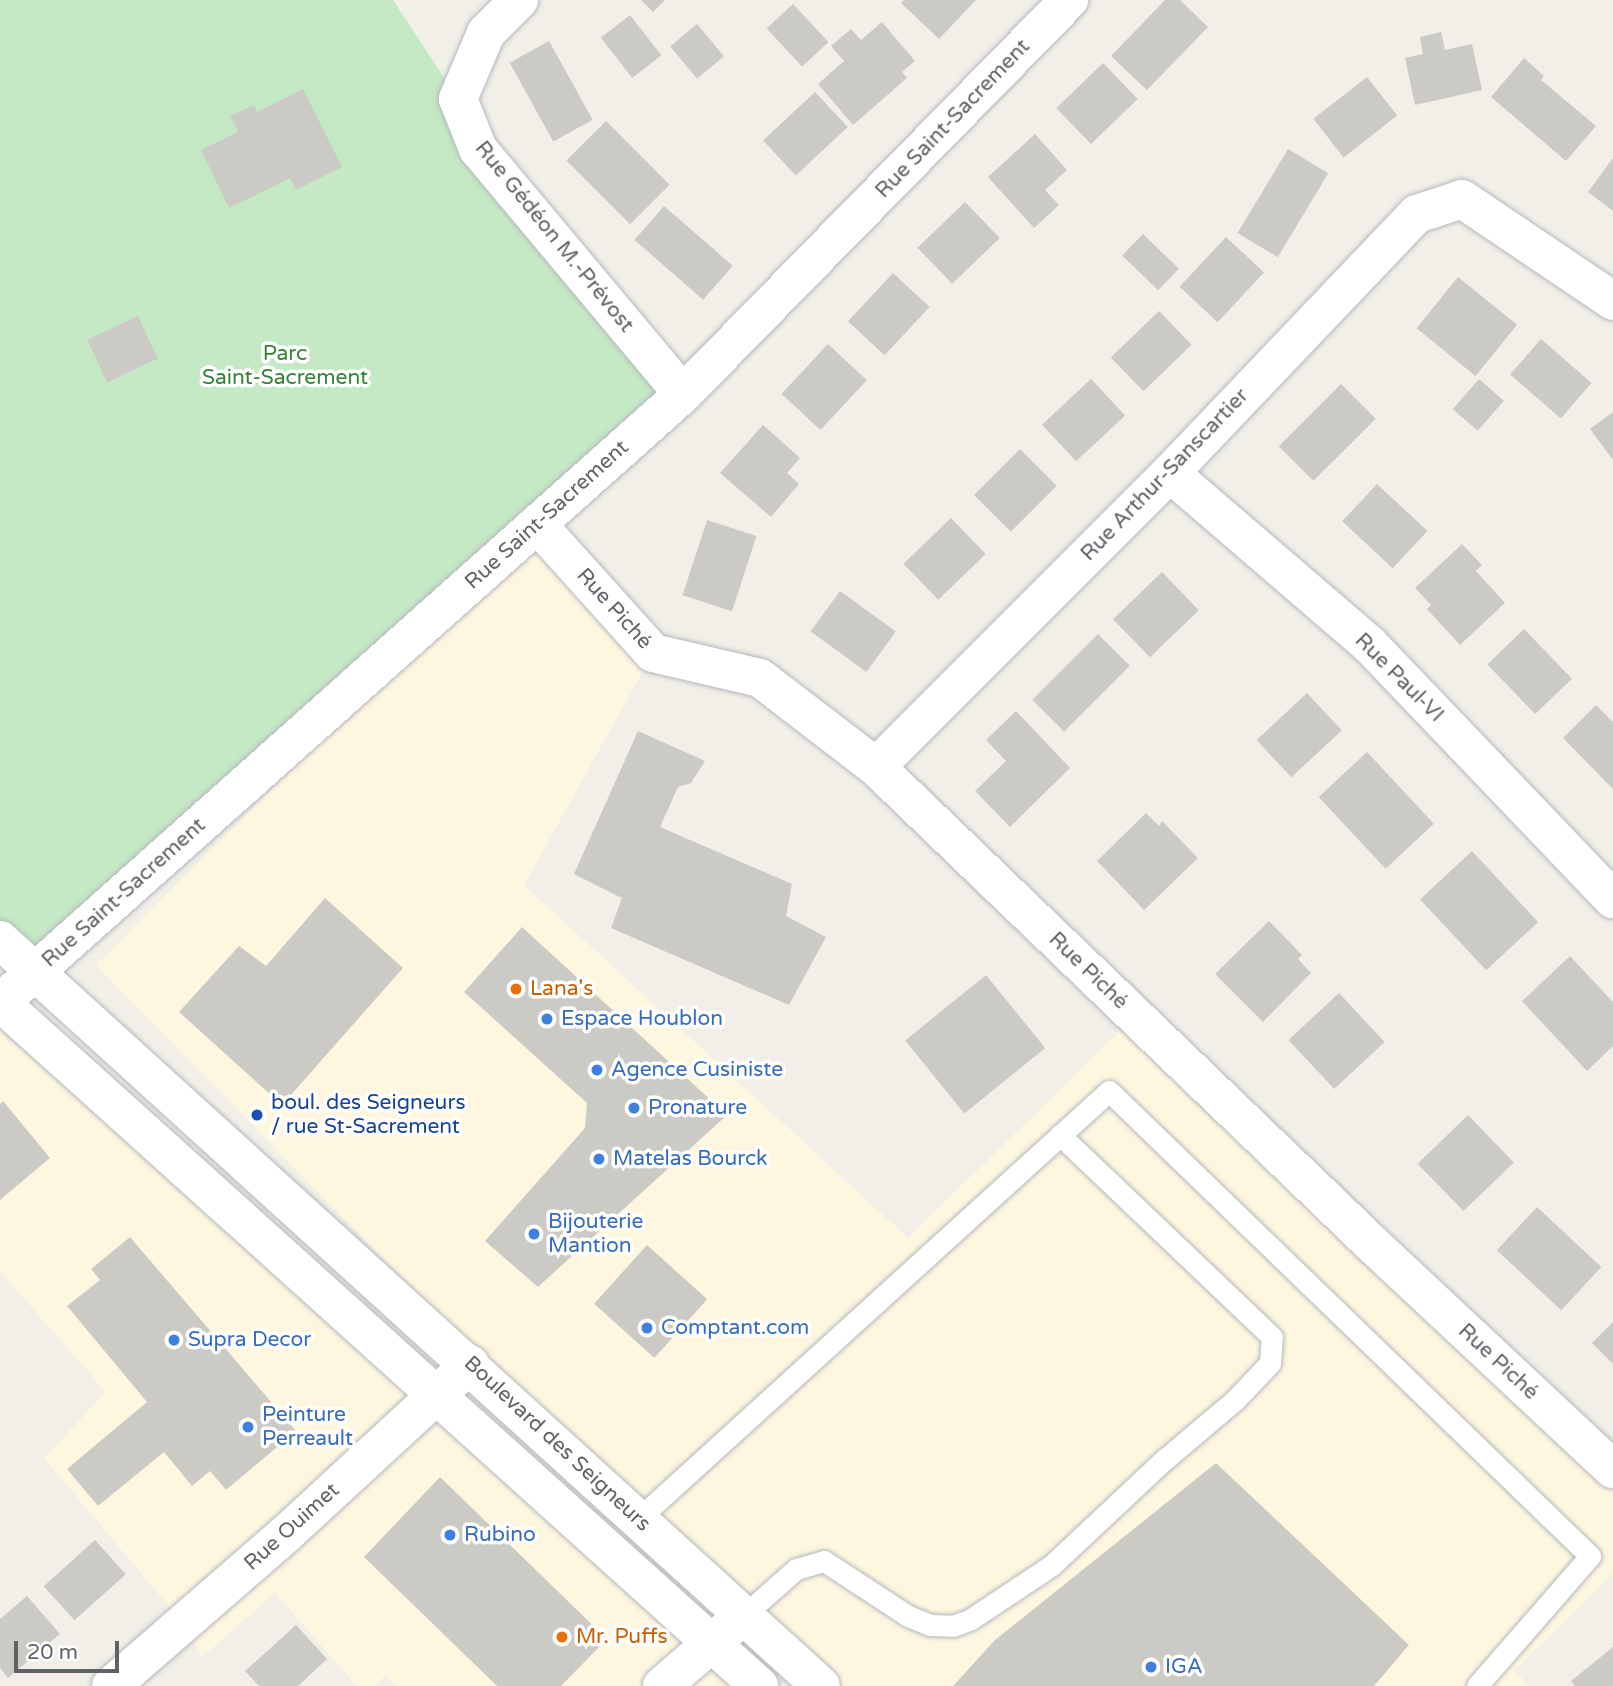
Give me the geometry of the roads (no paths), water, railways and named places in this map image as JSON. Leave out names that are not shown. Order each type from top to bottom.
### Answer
[{"type":"street","name":"Rue Gédéon M.-Prévost","points":[[519,0],[486,33],[458,99],[478,149],[683,394]]},
{"type":"street","name":"Rue Saint-Sacrement","points":[[0,1003],[683,394],[1069,0]]},
{"type":"street","name":"Rue Arthur-Sanscartier","points":[[876,767],[1170,473],[1417,214],[1462,200],[1613,301]]},
{"type":"street","name":"Rue Paul-VI","points":[[1170,473],[1369,644],[1613,899]]},
{"type":"street","name":"Rue Piché","points":[[537,524],[653,653],[760,678],[876,767],[1369,1241],[1613,1469]]},
{"type":"street","name":"Boulevard des Seigneurs","points":[[0,940],[470,1364],[821,1686]]},
{"type":"street","name":"Boulevard des Seigneurs","points":[[0,1003],[759,1686]]},
{"type":"street","points":[[184,1168],[215,1134]]},
{"type":"street","points":[[260,1236],[291,1203]]},
{"type":"street","name":"Rue Ouimet","points":[[111,1686],[287,1533],[470,1364]]},
{"type":"street","points":[[662,1686],[744,1615]]},
{"type":"lane","points":[[638,1519],[1110,1091],[1590,1556],[1477,1686]]},
{"type":"lane","points":[[744,1615],[796,1569],[824,1561],[908,1616],[930,1625],[953,1626],[971,1619],[1052,1565],[1164,1460],[1235,1400],[1270,1363],[1272,1337],[1060,1135]]},
{"type":"place","name":"Lana's","points":[[516,989]]},
{"type":"place","name":"Espace Houblon","points":[[547,1019]]},
{"type":"place","name":"Agence Cusiniste","points":[[597,1070]]},
{"type":"place","name":"Pronature","points":[[634,1108]]},
{"type":"place","name":"boul. des Seigneurs / rue St-Sacrement","points":[[257,1115]]},
{"type":"place","name":"Matelas Bourck","points":[[599,1159]]},
{"type":"place","name":"Bijouterie Mantion","points":[[534,1234]]},
{"type":"place","name":"Comptant.com","points":[[647,1328]]},
{"type":"place","name":"Supra Decor","points":[[174,1340]]},
{"type":"place","name":"Peinture Perreault","points":[[248,1427]]},
{"type":"place","name":"Rubino","points":[[450,1535]]},
{"type":"place","name":"Mr. Puffs","points":[[562,1637]]},
{"type":"place","name":"IGA","points":[[1151,1667]]},
{"type":"park label","name":"Parc Saint-Sacrement","points":[[285,366]]}]
